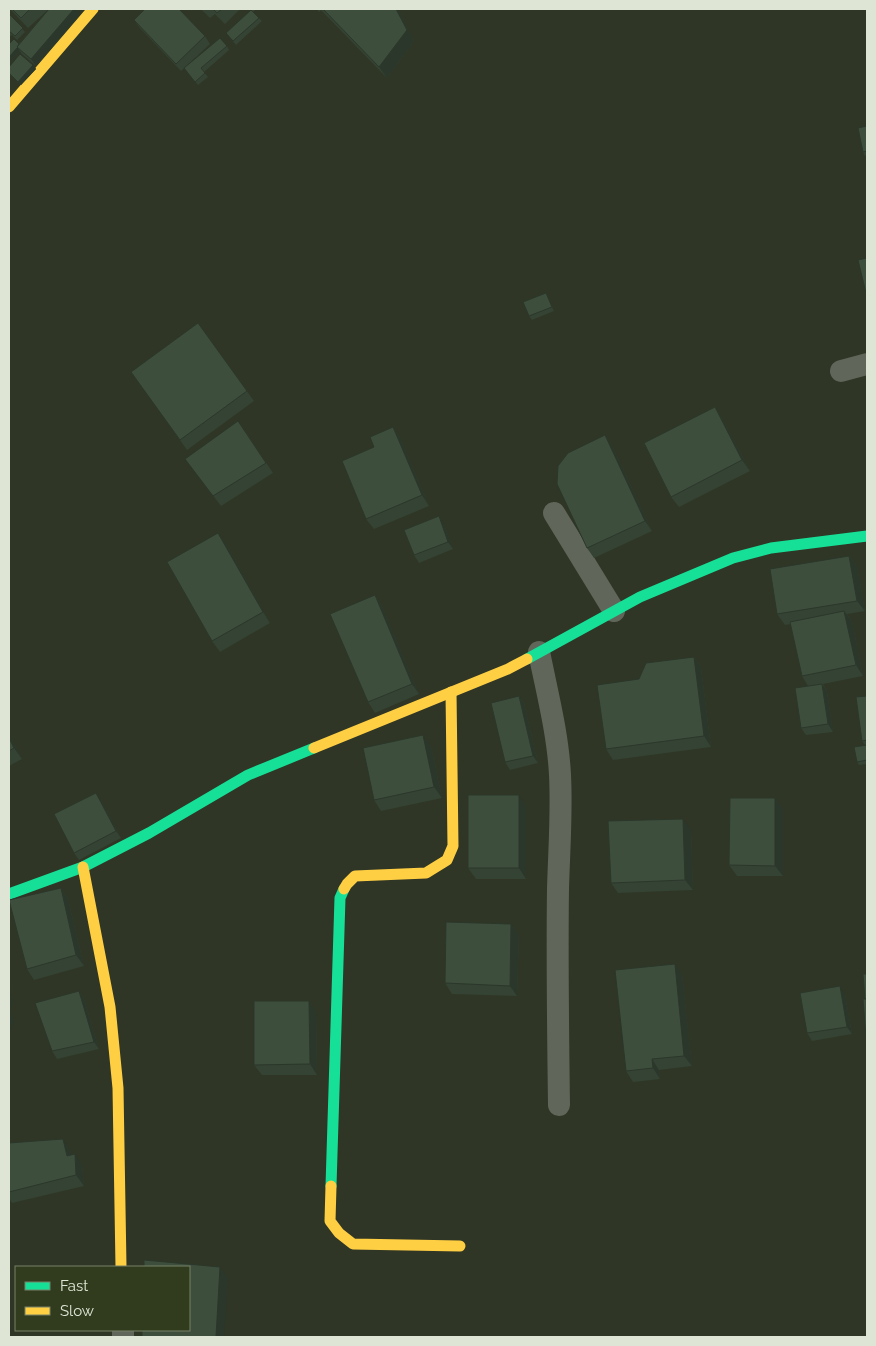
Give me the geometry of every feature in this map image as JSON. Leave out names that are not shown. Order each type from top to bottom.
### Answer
[{"type":"street","points":[[9,107],[94,9]]},
{"type":"street","points":[[841,370],[867,364]]},
{"type":"street","points":[[554,513],[614,611]]},
{"type":"street","points":[[9,894],[83,867],[149,833],[248,775],[508,669],[640,597],[733,558],[771,548],[867,536]]},
{"type":"street","points":[[539,652],[552,718],[560,773],[562,812],[559,846],[557,985],[559,1105]]},
{"type":"street","points":[[451,692],[452,846],[446,860],[426,873],[355,876],[347,884],[340,898],[330,1220],[339,1233],[353,1244],[460,1246]]},
{"type":"street","points":[[83,867],[110,1007],[118,1088],[121,1266]]},
{"type":"building","points":[[12,9],[30,9],[21,18]]},
{"type":"building","points":[[49,9],[74,9],[31,59],[17,47]]},
{"type":"building","points":[[145,9],[179,9],[205,36],[176,64],[134,20]]},
{"type":"building","points":[[213,9],[222,9],[217,13]]},
{"type":"building","points":[[323,9],[396,9],[407,30],[379,67]]},
{"type":"building","points":[[251,10],[259,18],[233,41],[226,33]]},
{"type":"building","points":[[9,14],[23,28],[15,36],[9,31]]},
{"type":"building","points":[[220,38],[227,46],[201,68],[205,73],[195,82],[184,68]]},
{"type":"building","points":[[14,39],[19,44],[9,57],[9,44]]},
{"type":"building","points":[[20,54],[33,65],[18,82],[9,73],[9,67]]},
{"type":"building","points":[[867,126],[867,151],[863,152],[858,128]]},
{"type":"building","points":[[867,258],[867,297],[858,260]]},
{"type":"building","points":[[546,293],[552,307],[529,316],[523,302]]},
{"type":"building","points":[[198,323],[247,391],[180,440],[131,372]]},
{"type":"building","points":[[715,407],[742,460],[671,497],[644,443]]},
{"type":"building","points":[[238,421],[266,463],[213,496],[185,459]]},
{"type":"building","points":[[393,427],[422,495],[366,519],[342,461],[374,447],[370,437]]},
{"type":"building","points":[[605,435],[645,521],[587,548],[557,484],[558,466],[568,453]]},
{"type":"building","points":[[439,516],[448,542],[414,555],[404,530]]},
{"type":"building","points":[[218,533],[263,612],[212,641],[167,562]]},
{"type":"building","points":[[849,556],[857,601],[777,614],[770,569]]},
{"type":"building","points":[[375,595],[412,684],[368,702],[330,614]]},
{"type":"building","points":[[844,611],[856,665],[802,676],[790,622]]},
{"type":"building","points":[[694,657],[704,736],[606,749],[597,685],[639,679],[646,663]]},
{"type":"building","points":[[822,684],[828,724],[801,728],[795,688]]},
{"type":"building","points":[[519,696],[533,756],[505,762],[491,703]]},
{"type":"building","points":[[867,696],[867,740],[862,741],[856,697]]},
{"type":"building","points":[[423,735],[434,787],[374,800],[363,748]]},
{"type":"building","points":[[9,738],[14,748],[9,751]]},
{"type":"building","points":[[867,745],[867,760],[857,762],[854,747]]},
{"type":"building","points":[[96,793],[116,831],[74,853],[54,814]]},
{"type":"building","points":[[468,795],[519,795],[519,868],[468,868]]},
{"type":"building","points":[[730,798],[775,798],[775,866],[729,865]]},
{"type":"building","points":[[683,819],[685,880],[611,883],[608,821]]},
{"type":"building","points":[[61,888],[76,955],[27,969],[9,900]]},
{"type":"building","points":[[446,922],[511,924],[510,986],[445,983]]},
{"type":"building","points":[[675,964],[684,1056],[652,1059],[653,1068],[626,1071],[615,970]]},
{"type":"building","points":[[863,974],[867,974],[867,999],[865,999]]},
{"type":"building","points":[[840,986],[847,1027],[807,1033],[800,993]]},
{"type":"building","points":[[79,991],[94,1042],[52,1051],[35,1003]]},
{"type":"building","points":[[863,999],[867,999],[867,1037],[866,1037]]},
{"type":"building","points":[[254,1001],[309,1001],[310,1064],[254,1065]]},
{"type":"building","points":[[63,1139],[67,1156],[75,1154],[76,1175],[9,1192],[9,1143]]},
{"type":"building","points":[[144,1260],[220,1267],[216,1337],[142,1337],[142,1331],[190,1331],[190,1266],[144,1266]]},
{"type":"traffic: fast","points":[[527,659],[640,597],[733,558],[771,548],[867,536]]},
{"type":"traffic: fast","points":[[9,894],[83,867],[149,833],[248,775],[314,748]]},
{"type":"traffic: fast","points":[[331,1186],[340,898],[344,889]]},
{"type":"traffic: slow","points":[[9,107],[93,9]]},
{"type":"traffic: slow","points":[[314,748],[508,669],[527,659]]},
{"type":"traffic: slow","points":[[344,889],[355,876],[426,873],[447,860],[453,846],[451,692]]},
{"type":"traffic: slow","points":[[83,867],[110,1007],[118,1088],[121,1266]]},
{"type":"traffic: slow","points":[[331,1186],[330,1221],[339,1233],[353,1244],[460,1246]]}]
